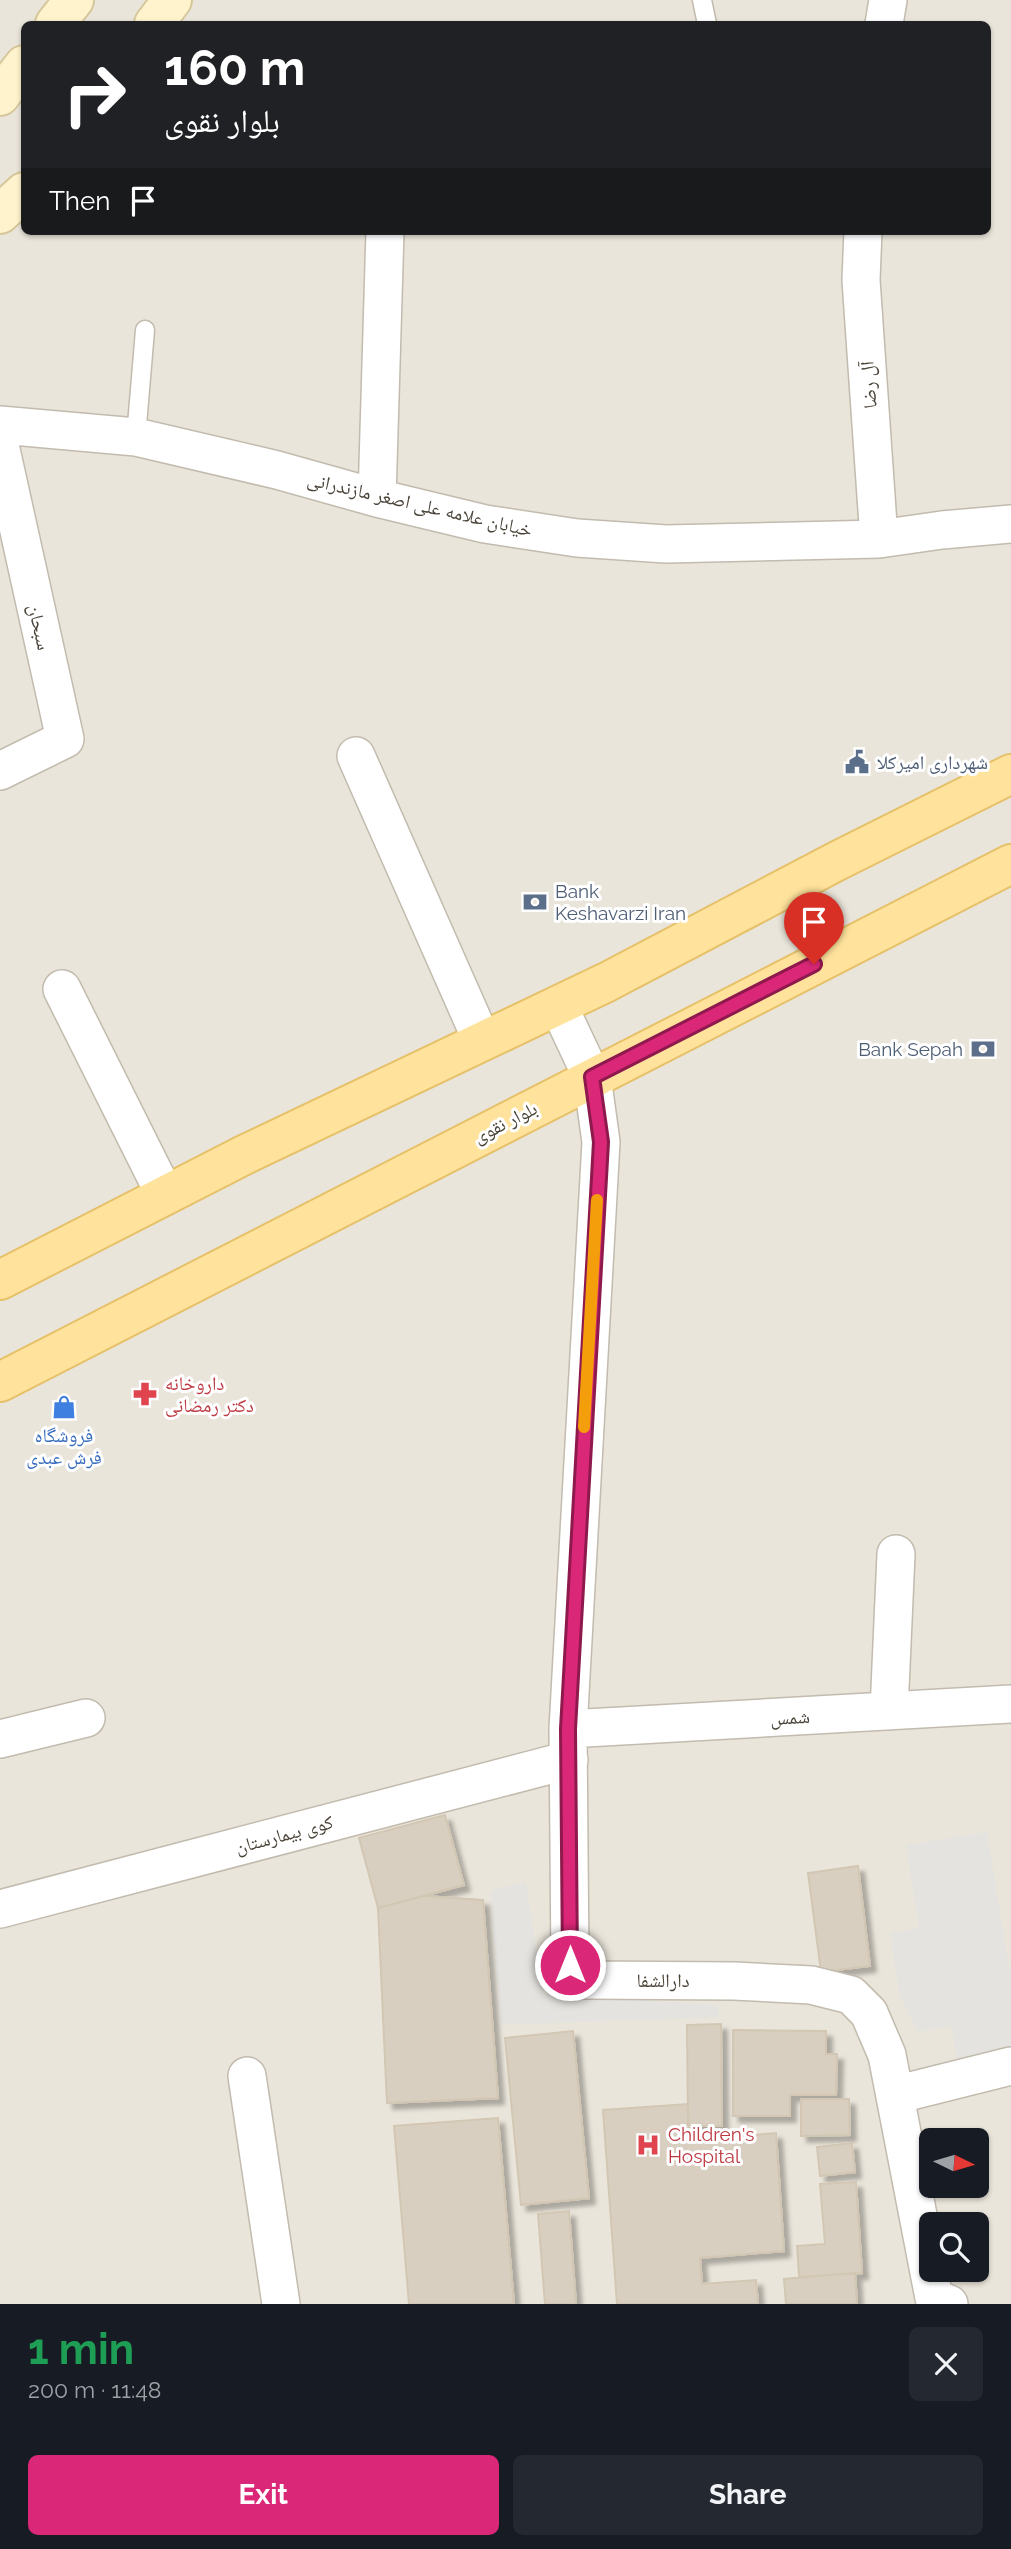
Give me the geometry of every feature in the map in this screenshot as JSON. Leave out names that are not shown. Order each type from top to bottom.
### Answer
[{"type":"main road","points":[[57,21],[74,0]]},
{"type":"main road","points":[[156,21],[172,0]]},
{"type":"main road","points":[[0,96],[21,69]]},
{"type":"main road","points":[[0,214],[21,195]]},
{"type":"main road","points":[[0,1280],[165,1195],[607,982],[837,861],[1011,774]]},
{"type":"main road","name":"بلوار نقوی","points":[[0,1382],[1011,864]]},
{"type":"street","points":[[884,21],[888,0]]},
{"type":"street","points":[[377,498],[384,235]]},
{"type":"street","name":"آل رضا","points":[[863,235],[861,280],[879,539]]},
{"type":"street","name":"خیابان علامه علی اصغر مازندرانی","points":[[0,425],[136,437],[485,524],[577,538],[666,544],[879,539],[1011,524]]},
{"type":"street","name":"سبحان","points":[[0,445],[65,739],[0,771]]},
{"type":"street","points":[[356,756],[482,1041]]},
{"type":"street","points":[[62,989],[165,1195]]},
{"type":"street","name":"دارالشفا","points":[[558,1005],[592,1077],[601,1142],[568,1745],[570,1965],[574,1976],[586,1980],[734,1981],[811,1985],[851,1995],[869,2013],[887,2055],[934,2298],[949,2304]]},
{"type":"street","points":[[889,1711],[896,1554]]},
{"type":"street","name":"شمس","points":[[568,1745],[889,1711],[1011,1704]]},
{"type":"street","points":[[0,1739],[86,1718]]},
{"type":"street","name":"کوی بیمارستان","points":[[0,1909],[568,1745]]},
{"type":"street","points":[[895,2095],[1011,2066]]},
{"type":"street","points":[[247,2076],[281,2304]]},
{"type":"lane","points":[[702,0],[706,21]]},
{"type":"lane","points":[[136,437],[145,330]]},
{"type":"shaded area","points":[[0,0],[1011,0],[1011,2304],[0,2304]]},
{"type":"shaded area","points":[[987,1832],[1011,1979],[1011,2053],[958,2062],[951,2026],[917,2032],[899,1992],[890,1933],[919,1928],[906,1845]]},
{"type":"shaded area","points":[[526,1882],[543,1994],[718,2005],[719,2017],[501,2025],[490,1891]]},
{"type":"building","points":[[445,1815],[464,1885],[378,1908],[359,1838]]},
{"type":"building","points":[[858,1866],[870,1966],[821,1972],[808,1873]]},
{"type":"building","points":[[424,1896],[483,1900],[498,2098],[387,2103],[378,1908]]},
{"type":"building","points":[[721,2024],[722,2126],[688,2126],[687,2025]]},
{"type":"building","points":[[733,2030],[826,2031],[826,2054],[837,2054],[836,2095],[790,2095],[790,2116],[733,2116]]},
{"type":"building","points":[[573,2031],[589,2198],[521,2205],[505,2038]]},
{"type":"building","points":[[801,2099],[849,2099],[850,2135],[801,2136]]},
{"type":"building","points":[[688,2104],[689,2140],[776,2133],[784,2251],[700,2258],[702,2284],[756,2280],[758,2304],[617,2304],[603,2110]]},
{"type":"building","points":[[498,2118],[514,2304],[409,2304],[394,2126]]},
{"type":"building","points":[[852,2143],[855,2172],[820,2176],[817,2147]]},
{"type":"building","points":[[856,2182],[862,2273],[799,2277],[797,2246],[825,2244],[820,2184]]},
{"type":"building","points":[[569,2211],[576,2304],[545,2304],[538,2214]]},
{"type":"building","points":[[855,2273],[857,2304],[786,2304],[784,2279]]},
{"type":"slow traffic","points":[[584,1427],[597,1200]]},
{"type":"place","name":"شهرداری امیرکلا","points":[[857,762]]},
{"type":"place","name":"Bank Keshavarzi Iran","points":[[535,902]]},
{"type":"place","name":"Bank Sepah","points":[[983,1049]]},
{"type":"place","name":"داروخانه دکتر رمضانی","points":[[145,1394]]},
{"type":"place","name":"فروشگاه فرش عبدی","points":[[64,1407]]},
{"type":"place","name":"Children's Hospital","points":[[648,2145]]},
{"type":"route","points":[[570,1965],[568,1729],[601,1142],[592,1077],[814,964]]}]
